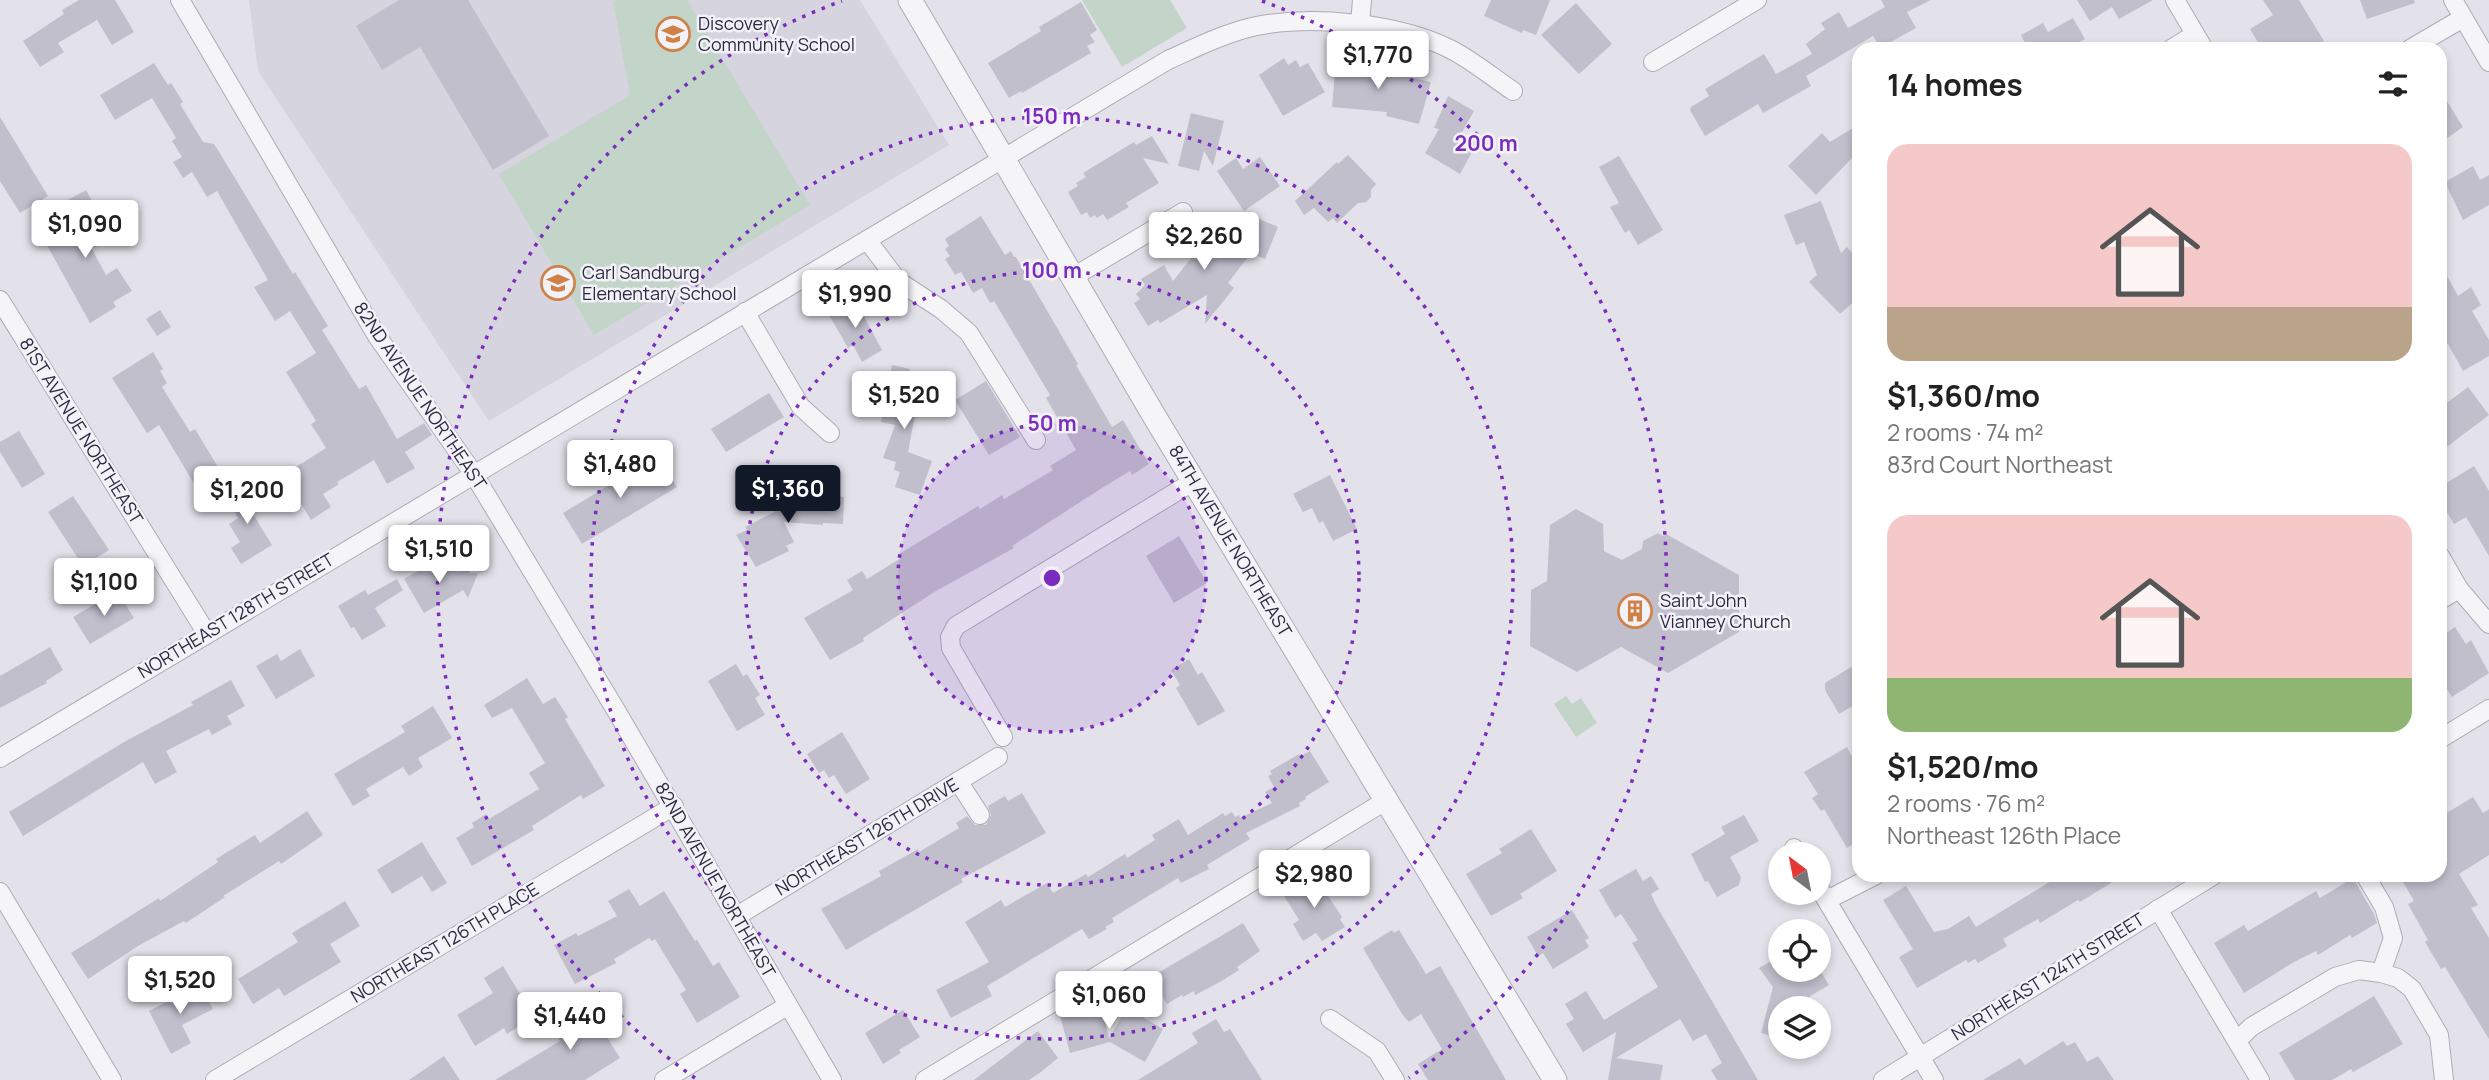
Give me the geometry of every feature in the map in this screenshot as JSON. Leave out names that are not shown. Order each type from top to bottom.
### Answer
[{"type":"street","name":"82ND AVENUE NORTHEAST","points":[[180,0],[377,336],[473,473],[674,806],[832,1080]]},
{"type":"street","name":"84TH AVENUE NORTHEAST","points":[[910,0],[1194,481],[1555,1080]]},
{"type":"street","points":[[1360,23],[1362,0]]},
{"type":"street","points":[[2175,0],[2199,42]]},
{"type":"street","points":[[2453,0],[2489,62]]},
{"type":"street","points":[[1653,62],[1752,1]]},
{"type":"street","points":[[2422,42],[2463,18]]},
{"type":"street","name":"NORTHEAST 128TH STREET","points":[[0,758],[1168,60],[1252,27],[1328,21],[1360,23],[1420,38],[1451,50],[1513,91]]},
{"type":"street","points":[[1073,277],[1183,212]]},
{"type":"street","points":[[867,240],[898,281],[941,309],[969,333],[1036,440]]},
{"type":"street","name":"81ST AVENUE NORTHEAST","points":[[0,300],[207,634]]},
{"type":"street","points":[[745,312],[801,407],[830,433]]},
{"type":"street","points":[[1003,737],[951,648],[950,637],[956,626],[1194,481]]},
{"type":"street","points":[[2447,568],[2459,589],[2489,624]]},
{"type":"street","points":[[2447,596],[2459,589]]},
{"type":"street","points":[[2447,735],[2489,709]]},
{"type":"street","name":"NORTHEAST 126TH DRIVE","points":[[737,916],[998,757]]},
{"type":"street","points":[[958,781],[980,815]]},
{"type":"street","points":[[925,1080],[1387,800]]},
{"type":"street","name":"NORTHEAST 126TH PLACE","points":[[215,1080],[674,806]]},
{"type":"street","points":[[1831,890],[1855,882]]},
{"type":"street","name":"NORTHEAST 124TH STREET","points":[[1883,1080],[2202,882]]},
{"type":"street","points":[[2369,882],[2384,907],[2393,938],[2381,973]]},
{"type":"street","points":[[0,892],[112,1080]]},
{"type":"street","points":[[1830,905],[1934,1080]]},
{"type":"street","points":[[2158,909],[2260,1080]]},
{"type":"street","points":[[2237,1041],[2251,1027],[2335,977],[2359,970],[2381,973],[2398,978],[2412,989],[2439,1035],[2444,1080]]},
{"type":"street","points":[[664,1080],[787,1006]]},
{"type":"street","points":[[1330,1019],[1377,1051],[1395,1080]]},
{"type":"shaded area","name":"Carl Sandburg Elementary School","points":[[249,0],[860,0],[949,145],[489,421],[258,71]]},
{"type":"green space","points":[[687,0],[810,205],[594,335],[499,174],[630,95],[613,1]]},
{"type":"green space","points":[[1082,0],[1170,0],[1187,28],[1122,67]]},
{"type":"green space","points":[[1566,696],[1572,704],[1581,698],[1597,723],[1576,737],[1554,704]]},
{"type":"building","points":[[79,0],[115,0],[134,32],[112,45],[97,20],[58,43],[64,52],[40,67],[23,41],[64,14],[62,10]]},
{"type":"building","points":[[399,0],[468,0],[549,136],[493,170],[420,47],[382,70],[356,26]]},
{"type":"building","points":[[1491,0],[1550,0],[1536,35],[1523,30],[1522,33],[1484,16]]},
{"type":"building","points":[[1881,0],[1931,0],[1907,12],[1916,28],[1891,42],[1876,42],[1873,36],[1863,42],[1852,42],[1852,49],[1806,76],[1811,86],[1763,113],[1758,104],[1705,136],[1690,110],[1709,96],[1705,89],[1764,54],[1776,74],[1812,54],[1806,44],[1825,29],[1821,23],[1839,12],[1848,28],[1885,7]]},
{"type":"building","points":[[2077,0],[2153,0],[2119,19],[2112,7],[2090,21]]},
{"type":"building","points":[[2263,0],[2299,0],[2324,41],[2258,42],[2250,29],[2273,15]]},
{"type":"building","points":[[2360,0],[2414,0],[2415,3],[2367,19]]},
{"type":"building","points":[[1081,2],[1097,30],[1090,35],[1095,42],[1087,46],[1091,53],[1009,98],[988,63],[1041,31],[1039,27]]},
{"type":"building","points":[[1576,3],[1612,44],[1579,74],[1541,35]]},
{"type":"building","points":[[2073,18],[2085,39],[2080,42],[2024,42],[2021,35],[2043,23],[2048,32]]},
{"type":"building","points":[[1284,58],[1288,65],[1296,60],[1300,67],[1308,63],[1325,92],[1283,116],[1259,75]]},
{"type":"building","points":[[1336,59],[1367,60],[1367,68],[1431,82],[1419,124],[1386,116],[1387,112],[1332,107]]},
{"type":"building","points":[[154,63],[183,102],[180,104],[203,142],[214,144],[293,274],[295,272],[328,326],[322,330],[359,389],[366,385],[397,439],[424,423],[432,435],[405,452],[415,468],[387,484],[374,460],[337,482],[339,484],[323,494],[331,507],[311,520],[283,475],[326,448],[311,424],[316,421],[286,372],[316,353],[290,311],[275,321],[254,287],[268,280],[217,191],[207,197],[192,172],[183,178],[173,162],[182,157],[172,141],[176,138],[152,98],[115,120],[100,95]]},
{"type":"building","points":[[1448,96],[1474,111],[1461,134],[1477,143],[1460,174],[1425,153],[1439,129],[1434,128]]},
{"type":"building","points":[[2447,101],[2463,127],[2447,138]]},
{"type":"building","points":[[1191,113],[1224,121],[1213,166],[1204,151],[1199,171],[1178,166]]},
{"type":"building","points":[[0,117],[48,196],[20,213],[0,181]]},
{"type":"building","points":[[1852,129],[1852,158],[1816,195],[1788,166],[1822,133],[1830,142]]},
{"type":"building","points":[[1152,136],[1169,164],[1143,158],[1159,183],[1126,203],[1129,207],[1107,220],[1103,214],[1097,218],[1095,215],[1090,218],[1087,212],[1081,215],[1068,192],[1086,177],[1083,173],[1134,142],[1136,145]]},
{"type":"building","points":[[1348,155],[1376,184],[1371,190],[1371,197],[1366,202],[1358,203],[1337,223],[1333,218],[1328,222],[1314,208],[1304,215],[1295,201]]},
{"type":"building","points":[[1619,156],[1663,230],[1638,245],[1629,230],[1625,233],[1610,207],[1619,203],[1599,167]]},
{"type":"building","points":[[1260,157],[1280,186],[1244,211],[1217,171],[1236,158],[1243,169]]},
{"type":"building","points":[[2473,166],[2480,180],[2489,175],[2489,205],[2463,220],[2447,181]]},
{"type":"building","points":[[86,190],[102,220],[82,231],[106,275],[117,268],[132,291],[113,302],[116,307],[90,323],[43,238],[70,224],[59,205]]},
{"type":"building","points":[[1821,201],[1841,253],[1847,247],[1852,252],[1852,303],[1840,314],[1809,282],[1817,275],[1804,242],[1796,245],[1784,215]]},
{"type":"building","points":[[1245,213],[1278,227],[1265,259],[1251,253],[1228,283],[1234,288],[1205,324],[1207,295],[1160,323],[1158,320],[1148,326],[1134,303],[1140,299],[1136,294],[1145,285],[1141,279],[1164,265],[1173,281],[1204,242],[1211,247],[1222,218],[1259,234]]},
{"type":"building","points":[[981,216],[1005,255],[1011,251],[1016,257],[1112,427],[1123,420],[1149,464],[1132,475],[1130,471],[1102,488],[1012,546],[1014,548],[936,591],[863,638],[864,641],[830,660],[804,618],[853,590],[847,580],[862,571],[867,579],[901,558],[899,554],[978,506],[980,509],[1002,495],[1004,499],[1053,470],[1050,466],[1076,450],[1046,398],[1050,395],[994,301],[990,303],[982,288],[973,293],[961,272],[955,275],[945,259],[950,256],[945,249],[949,246],[945,239]]},
{"type":"building","points":[[2447,276],[2458,296],[2471,287],[2481,305],[2472,311],[2489,340],[2489,356],[2463,371],[2448,344]]},
{"type":"building","points":[[854,298],[882,350],[862,362],[853,345],[848,348],[828,313]]},
{"type":"building","points":[[160,310],[171,327],[157,336],[146,319]]},
{"type":"building","points":[[153,352],[163,369],[160,371],[167,383],[162,387],[190,432],[195,429],[227,482],[202,497],[159,425],[147,433],[112,378]]},
{"type":"building","points":[[892,365],[910,369],[908,378],[918,380],[912,409],[916,410],[908,452],[932,461],[920,495],[895,487],[900,472],[894,470],[896,462],[883,458],[895,425],[881,422]]},
{"type":"building","points":[[986,381],[1020,437],[989,455],[955,400]]},
{"type":"building","points":[[2468,387],[2489,415],[2447,447],[2447,403]]},
{"type":"building","points":[[769,393],[784,417],[726,452],[711,429]]},
{"type":"building","points":[[19,431],[45,474],[22,488],[0,452],[0,442]]},
{"type":"building","points":[[654,458],[656,461],[660,458],[677,487],[582,544],[563,513]]},
{"type":"building","points":[[2474,466],[2489,491],[2489,556],[2466,517],[2454,524],[2447,512],[2447,483]]},
{"type":"building","points":[[1330,475],[1357,529],[1333,541],[1323,521],[1319,523],[1312,508],[1303,512],[1293,494]]},
{"type":"building","points":[[245,485],[260,510],[253,514],[272,545],[241,564],[231,548],[240,542],[229,524],[238,518],[225,496]]},
{"type":"building","points":[[807,494],[844,497],[843,524],[784,522],[794,542],[786,546],[789,551],[756,567],[736,535],[747,530],[745,527],[780,509],[774,496],[807,498]]},
{"type":"building","points":[[73,496],[109,550],[83,566],[48,512]]},
{"type":"building","name":"Saint John Vianney Church","points":[[1576,509],[1603,524],[1604,551],[1622,560],[1642,549],[1643,541],[1658,533],[1663,536],[1666,534],[1739,575],[1739,632],[1668,673],[1621,647],[1577,672],[1530,646],[1531,590],[1547,581],[1550,525]]},
{"type":"building","points":[[1179,536],[1207,583],[1174,603],[1146,556]]},
{"type":"building","points":[[451,562],[457,572],[468,568],[470,573],[478,573],[468,598],[463,590],[424,613],[404,579],[427,566],[431,573]]},
{"type":"building","points":[[397,579],[403,590],[375,608],[386,626],[362,640],[338,606],[365,590],[368,595]]},
{"type":"building","points":[[117,591],[134,618],[90,644],[73,617]]},
{"type":"building","points":[[2455,627],[2466,644],[2471,640],[2489,673],[2452,697],[2447,689],[2447,632]]},
{"type":"building","points":[[50,647],[63,670],[46,681],[47,683],[0,708],[0,676]]},
{"type":"building","points":[[300,649],[315,676],[276,699],[256,666],[277,654],[281,661]]},
{"type":"building","points":[[1189,659],[1198,675],[1202,672],[1225,711],[1198,726],[1176,688],[1180,685],[1171,670]]},
{"type":"building","points":[[736,664],[743,676],[747,674],[760,695],[755,698],[765,715],[737,731],[708,681]]},
{"type":"building","points":[[1851,667],[1852,706],[1839,714],[1825,690],[1825,683]]},
{"type":"building","points":[[527,678],[543,704],[555,697],[605,786],[583,799],[581,795],[532,826],[534,830],[472,866],[456,838],[474,827],[472,823],[486,814],[489,819],[539,789],[529,773],[545,763],[512,708],[492,718],[484,705]]},
{"type":"building","points":[[231,680],[245,706],[227,716],[232,724],[212,735],[209,729],[166,751],[177,772],[155,784],[143,762],[23,836],[9,812]]},
{"type":"building","points":[[433,706],[452,738],[418,758],[423,767],[409,776],[403,767],[366,789],[370,796],[353,806],[334,774],[405,732],[401,726]]},
{"type":"building","points":[[842,732],[870,779],[846,794],[834,775],[829,778],[824,770],[819,773],[807,754]]},
{"type":"building","points":[[1847,747],[1852,757],[1852,845],[1847,848],[1824,809],[1821,811],[1812,798],[1818,794],[1804,772]]},
{"type":"building","points":[[1310,751],[1329,782],[1305,797],[1306,799],[1299,803],[1300,806],[1246,833],[1250,839],[1207,865],[1209,869],[1181,883],[1178,878],[1112,918],[1114,922],[1105,927],[1107,929],[1089,939],[1082,929],[987,986],[992,996],[951,1018],[936,990],[989,962],[965,922],[1001,900],[1005,907],[1047,883],[1053,893],[1086,874],[1088,877],[1125,854],[1127,858],[1155,840],[1152,835],[1179,819],[1188,835],[1223,813],[1225,816],[1232,812],[1235,817],[1239,815],[1240,818],[1272,803],[1265,792],[1274,787],[1268,776],[1272,774],[1270,771],[1299,754],[1300,756]]},
{"type":"building","points":[[1022,793],[1046,833],[961,879],[963,882],[846,950],[821,909],[881,876],[879,871],[918,849],[919,852],[959,828],[956,823],[967,816],[975,825],[986,825],[991,815],[988,806],[1005,796],[1008,801]]},
{"type":"building","points":[[2473,797],[2483,813],[2489,809],[2489,855],[2459,874],[2478,905],[2471,908],[2489,938],[2489,1039],[2445,967],[2441,969],[2425,942],[2428,940],[2408,904],[2414,901],[2403,882],[2447,882],[2447,813]]},
{"type":"building","points":[[307,811],[323,835],[281,864],[279,861],[223,896],[225,897],[186,923],[184,921],[138,946],[88,979],[71,953],[159,898],[160,901],[218,862],[216,859],[255,835],[260,843]]},
{"type":"building","points":[[1744,815],[1759,841],[1730,857],[1741,877],[1739,885],[1717,897],[1708,881],[1705,882],[1691,854],[1725,834],[1721,827]]},
{"type":"building","points":[[1531,829],[1557,871],[1520,894],[1523,898],[1491,916],[1466,874],[1502,853],[1499,849]]},
{"type":"building","points":[[422,842],[447,883],[432,892],[422,876],[392,894],[377,870]]},
{"type":"building","points":[[1636,869],[1643,881],[1651,876],[1659,889],[1651,894],[1656,905],[1758,1080],[1717,1080],[1711,1070],[1722,1063],[1706,1034],[1693,1041],[1680,1019],[1616,1058],[1663,1065],[1660,1080],[1608,1080],[1616,1032],[1583,1052],[1566,1024],[1574,1019],[1565,1004],[1586,991],[1604,1020],[1658,987],[1632,943],[1638,940],[1621,914],[1615,918],[1599,890]]},
{"type":"building","points":[[1314,875],[1342,917],[1340,919],[1345,927],[1322,941],[1316,933],[1303,941],[1293,924],[1299,920],[1283,894]]},
{"type":"building","points":[[2050,882],[2113,882],[2040,923],[2038,919],[2003,939],[2007,946],[1978,963],[1975,959],[1968,963],[1966,960],[1917,988],[1899,957],[1913,949],[1883,900],[1906,886],[1934,932],[1948,929],[1969,916],[1976,927]]},
{"type":"building","points":[[2346,882],[2355,882],[2377,923],[2352,938],[2350,935],[2318,955],[2316,951],[2294,962],[2244,993],[2214,943],[2244,925],[2248,931],[2316,891],[2320,898]]},
{"type":"building","points":[[629,889],[640,906],[664,891],[695,941],[697,940],[713,966],[719,962],[740,997],[697,1023],[680,994],[686,990],[655,939],[652,941],[649,938],[614,959],[616,963],[575,984],[554,945],[617,916],[608,901]]},
{"type":"building","points":[[345,901],[360,926],[330,944],[341,962],[284,996],[279,988],[253,1004],[238,979],[298,942],[292,933]]},
{"type":"building","points":[[1572,910],[1589,938],[1585,940],[1589,947],[1553,969],[1543,953],[1538,956],[1527,937]]},
{"type":"building","points":[[1243,923],[1260,951],[1237,967],[1239,970],[1220,982],[1195,995],[1194,991],[1183,997],[1182,995],[1167,1004],[1151,977]]},
{"type":"building","points":[[1392,930],[1394,933],[1399,930],[1426,974],[1440,966],[1506,1080],[1428,1080],[1418,1064],[1442,1049],[1421,1014],[1409,1022],[1402,1014],[1363,948]]},
{"type":"building","points":[[1768,963],[1768,980],[1759,968]]},
{"type":"building","points":[[503,966],[534,1017],[507,1034],[504,1028],[475,1046],[457,1015],[493,993],[484,978]]},
{"type":"building","points":[[1769,982],[1827,982],[1829,985],[1811,996],[1771,996],[1773,987]]},
{"type":"building","points":[[200,984],[213,1009],[182,1025],[191,1043],[171,1054],[149,1011]]},
{"type":"building","points":[[2374,996],[2403,1044],[2353,1072],[2351,1069],[2332,1080],[2295,1080],[2279,1053]]},
{"type":"building","points":[[1100,1002],[1109,1038],[1127,1008],[1163,1029],[1145,1062],[1110,1042],[1070,1053],[1059,1012]]},
{"type":"building","points":[[586,1004],[620,1058],[585,1080],[495,1080],[560,1041],[551,1026]]},
{"type":"building","points":[[1768,1006],[1768,1035],[1761,1033]]},
{"type":"building","points":[[903,1010],[920,1037],[883,1064],[865,1033]]},
{"type":"building","points":[[1216,1019],[1224,1032],[1230,1029],[1262,1080],[1138,1080],[1198,1043],[1192,1033]]},
{"type":"building","points":[[1038,1031],[1058,1058],[1041,1072],[1029,1080],[974,1080]]},
{"type":"building","points":[[2063,1041],[2067,1046],[2075,1042],[2087,1062],[2098,1056],[2114,1080],[1983,1080],[2020,1058],[2025,1065]]},
{"type":"building","points":[[444,1056],[460,1080],[409,1080]]},
{"type":"place","name":"Discovery Community School","points":[[673,34]]},
{"type":"place","name":"Carl Sandburg Elementary School","points":[[558,283]]},
{"type":"place","name":"Saint John Vianney Church","points":[[1635,611]]}]
